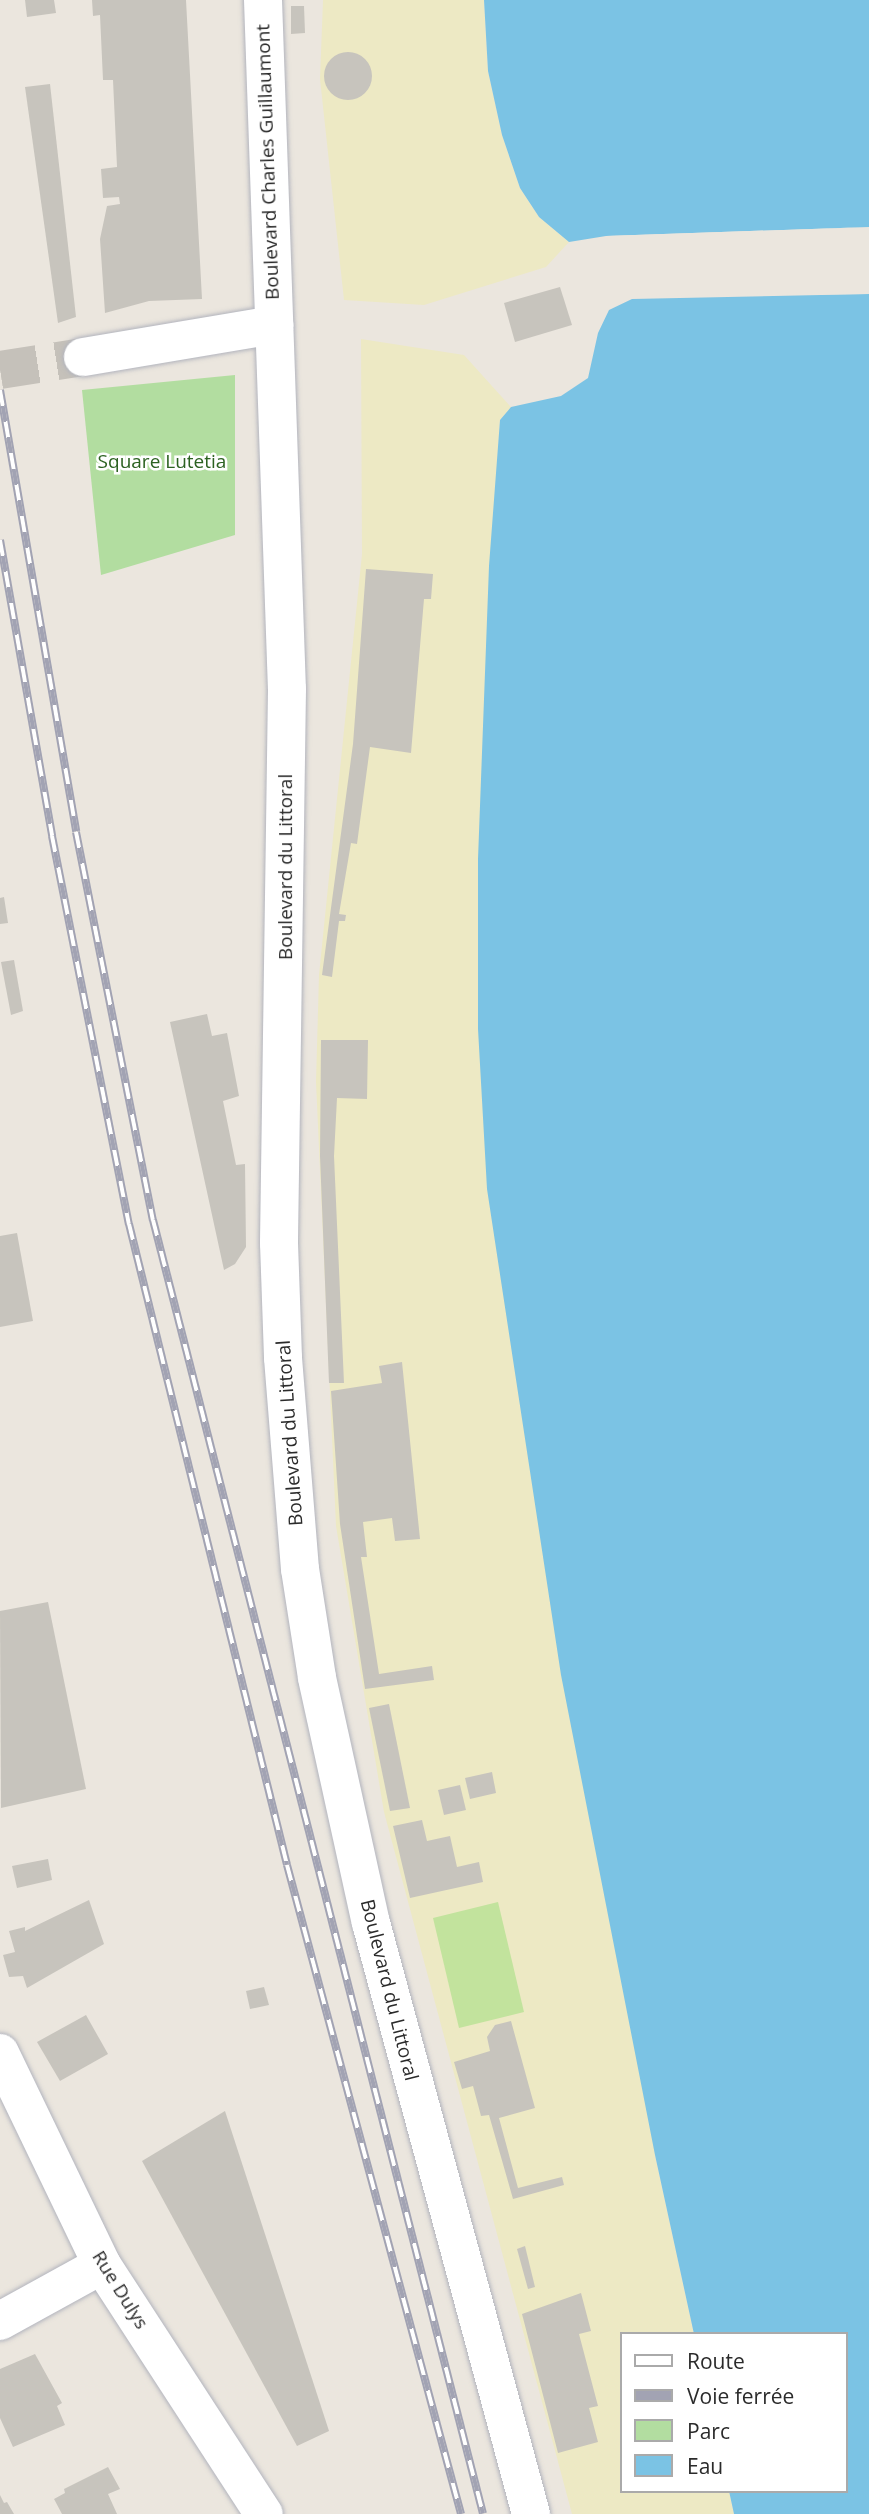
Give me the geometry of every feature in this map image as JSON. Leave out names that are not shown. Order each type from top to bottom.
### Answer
[{"type":"main road","name":"Boulevard Charles Guillaumont","points":[[263,0],[274,325]]},
{"type":"main road","points":[[83,357],[274,325]]},
{"type":"main road","name":"Boulevard du Littoral","points":[[274,325],[287,689],[279,1243],[283,1358],[300,1569],[317,1678],[371,1923],[531,2514]]},
{"type":"main road","name":"Rue Dulys","points":[[0,2053],[102,2264],[264,2514]]},
{"type":"main road","points":[[0,2321],[102,2264]]},
{"type":"green space","name":"Square Lutetia","points":[[235,375],[235,535],[101,575],[82,390]]},
{"type":"green space","points":[[498,1902],[524,2012],[459,2028],[433,1918]]},
{"type":"sand","points":[[323,0],[484,0],[488,71],[502,135],[520,188],[539,217],[569,242],[546,267],[424,305],[344,300],[320,79]]},
{"type":"sand","points":[[361,339],[464,355],[511,407],[500,420],[497,466],[655,2155],[694,2332],[620,2332],[620,2493],[729,2493],[734,2514],[572,2514],[384,1812],[336,1526],[316,1082],[319,975],[362,554]]},
{"type":"water","points":[[484,0],[869,0],[869,227],[606,236],[569,242],[539,217],[520,188],[502,135],[488,71]]},
{"type":"water","points":[[869,294],[869,2514],[734,2514],[729,2493],[848,2493],[848,2332],[694,2332],[655,2155],[561,1675],[487,1189],[478,1029],[478,859],[489,566],[500,420],[511,407],[561,396],[588,378],[598,333],[609,310],[632,299]]},
{"type":"pier","points":[[869,227],[608,239],[606,236]]},
{"type":"pier","points":[[869,291],[869,294],[632,296]]},
{"type":"building","points":[[25,0],[54,0],[56,13],[27,17]]},
{"type":"building","points":[[92,0],[186,0],[202,299],[149,301],[105,313],[100,239],[107,206],[120,204],[119,197],[103,198],[101,169],[117,167],[113,80],[103,80],[100,15],[93,16]]},
{"type":"building","points":[[291,6],[304,6],[305,33],[291,34]]},
{"type":"building","points":[[348,52],[365,59],[372,76],[365,93],[348,100],[331,93],[324,76],[331,59]]},
{"type":"building","points":[[50,84],[76,317],[58,323],[25,87]]},
{"type":"building","points":[[560,287],[572,325],[515,342],[504,303]]},
{"type":"building","points":[[366,569],[433,574],[431,599],[424,599],[411,753],[370,747],[357,844],[351,843],[339,914],[346,915],[345,921],[339,921],[332,977],[322,975],[353,744]]},
{"type":"building","points":[[4,897],[8,923],[0,924],[0,898]]},
{"type":"building","points":[[14,960],[23,1011],[11,1015],[1,962]]},
{"type":"building","points":[[207,1014],[212,1036],[227,1033],[239,1096],[223,1101],[236,1165],[245,1164],[246,1247],[235,1264],[224,1270],[170,1022]]},
{"type":"building","points":[[321,1040],[368,1040],[367,1099],[337,1098],[334,1156],[344,1383],[329,1383],[320,1156]]},
{"type":"building","points":[[17,1233],[33,1321],[0,1327],[0,1236]]},
{"type":"building","points":[[402,1362],[420,1539],[395,1541],[392,1518],[363,1522],[367,1557],[361,1557],[379,1674],[432,1666],[434,1680],[365,1689],[340,1524],[331,1391],[382,1383],[379,1366]]},
{"type":"building","points":[[48,1602],[86,1789],[1,1808],[0,1611]]},
{"type":"building","points":[[389,1704],[410,1808],[390,1811],[369,1708]]},
{"type":"building","points":[[492,1772],[496,1793],[470,1799],[465,1778]]},
{"type":"building","points":[[460,1785],[466,1810],[444,1815],[438,1790]]},
{"type":"building","points":[[422,1820],[427,1841],[450,1836],[457,1867],[479,1862],[483,1882],[410,1898],[393,1826]]},
{"type":"building","points":[[48,1859],[52,1880],[17,1888],[12,1866]]},
{"type":"building","points":[[89,1900],[104,1944],[27,1988],[23,1976],[9,1977],[3,1955],[15,1952],[9,1931],[25,1927],[25,1931]]},
{"type":"building","points":[[264,1987],[269,2005],[250,2009],[246,1991]]},
{"type":"building","points":[[86,2015],[108,2054],[60,2081],[37,2042]]},
{"type":"building","points":[[511,2021],[535,2108],[499,2118],[518,2188],[562,2177],[564,2185],[513,2199],[489,2115],[481,2116],[473,2086],[462,2089],[454,2062],[490,2051],[487,2037],[495,2025]]},
{"type":"building","points":[[225,2111],[329,2431],[297,2446],[142,2161]]},
{"type":"building","points":[[525,2246],[535,2287],[528,2289],[517,2249]]},
{"type":"building","points":[[581,2293],[591,2331],[579,2334],[598,2406],[589,2408],[598,2442],[558,2453],[522,2314]]},
{"type":"building","points":[[35,2354],[62,2403],[57,2406],[65,2425],[13,2447],[0,2418],[0,2369]]},
{"type":"building","points":[[108,2467],[120,2489],[108,2494],[117,2514],[62,2514],[54,2499],[65,2493],[64,2489]]},
{"type":"building","points":[[0,2495],[4,2503],[7,2502],[14,2514],[0,2514]]},
{"type":"tunnel","points":[[0,370],[83,357]]},
{"type":"railway","points":[[0,390],[76,832],[153,1220],[483,2514]]},
{"type":"railway","points":[[0,540],[52,836],[129,1224],[287,1865],[461,2514]]}]
